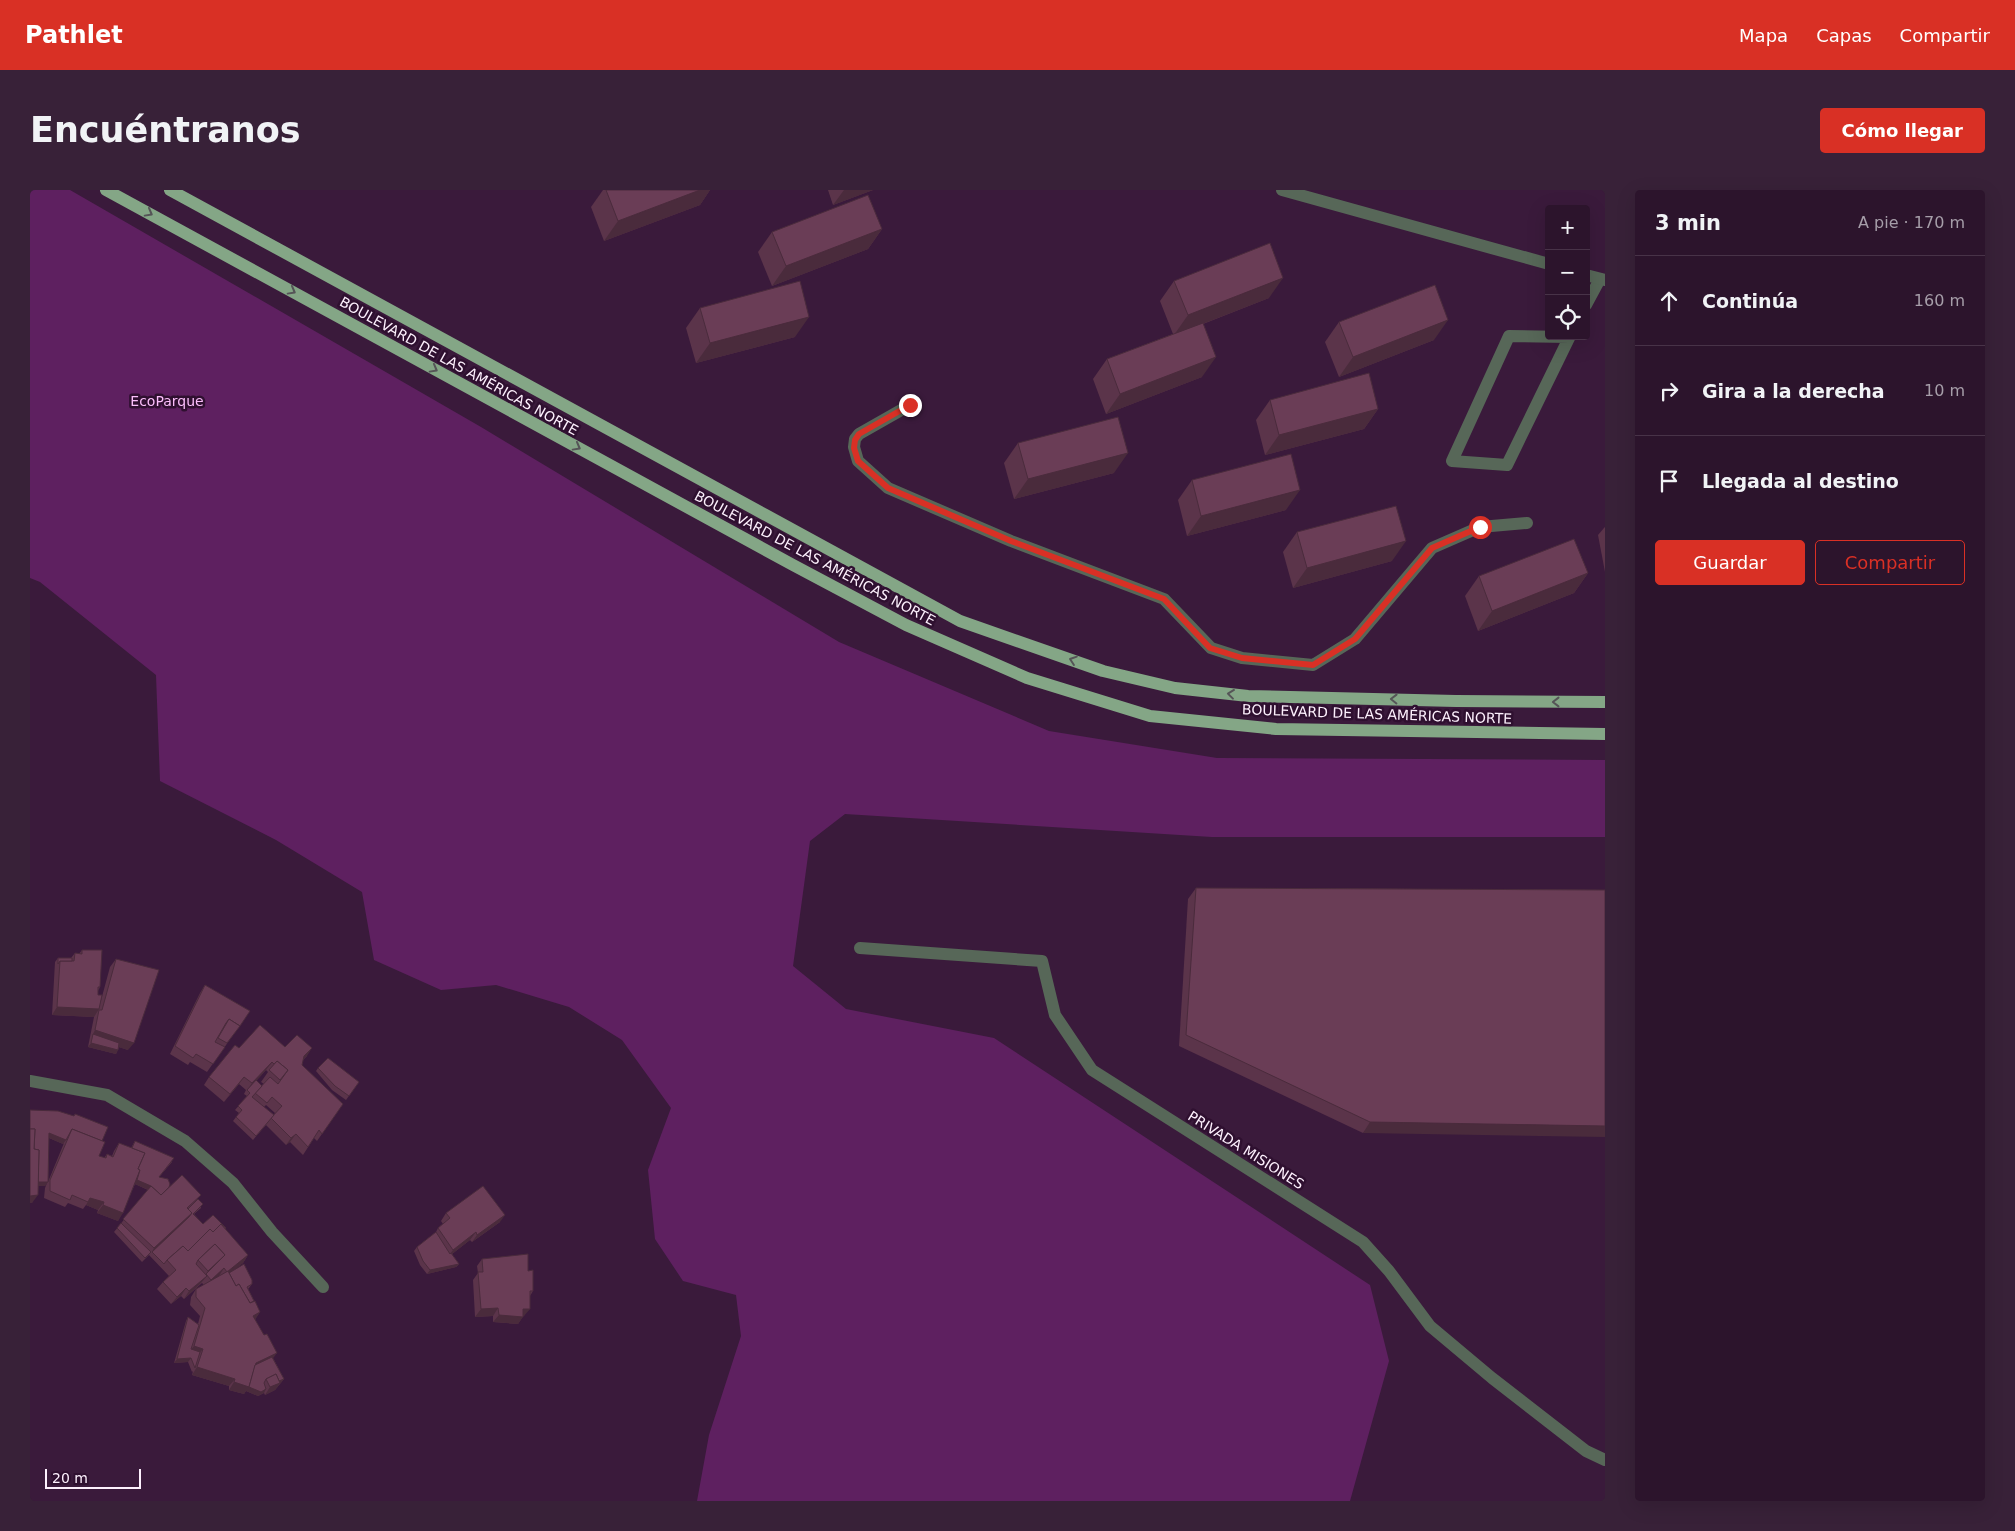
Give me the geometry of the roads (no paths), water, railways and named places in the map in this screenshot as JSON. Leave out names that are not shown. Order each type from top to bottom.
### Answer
[{"type":"main road","name":"BOULEVARD DE LAS AMÉRICAS NORTE","points":[[106,190],[802,570],[906,625],[1027,678],[1150,716],[1276,729],[1605,734]]},
{"type":"main road","name":"BOULEVARD DE LAS AMÉRICAS NORTE","points":[[170,190],[960,620],[1103,671],[1175,688],[1248,696],[1605,702]]},
{"type":"street","points":[[1282,190],[1545,263]]},
{"type":"street","points":[[1590,276],[1603,279],[1590,299]]},
{"type":"street","points":[[1509,336],[1569,337],[1507,464],[1452,461],[1509,336]]},
{"type":"street","points":[[910,405],[859,434],[855,440],[854,448],[858,461],[888,488],[1011,541],[1164,599],[1210,648],[1242,658],[1313,665],[1355,639],[1432,548],[1480,527],[1527,522]]},
{"type":"street","name":"PRIVADA MISIONES","points":[[860,948],[1042,961],[1055,1015],[1092,1070],[1364,1242],[1389,1271],[1430,1326],[1492,1378],[1586,1451],[1605,1460]]},
{"type":"street","points":[[30,1081],[107,1096],[185,1141],[233,1183],[272,1232],[323,1287]]},
{"type":"park label","name":"EcoParque","points":[[167,401]]}]
